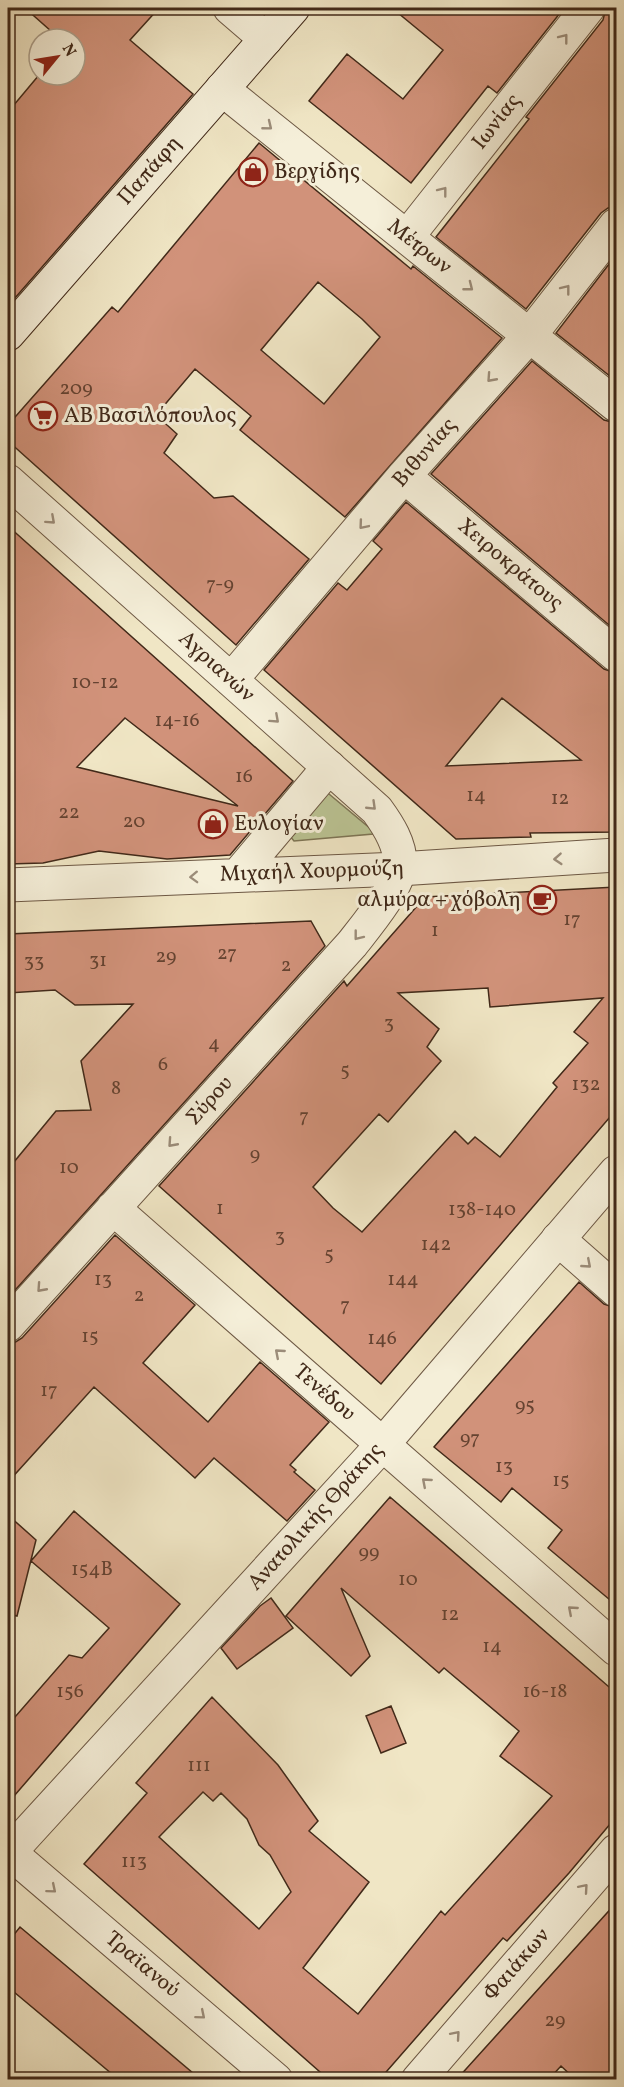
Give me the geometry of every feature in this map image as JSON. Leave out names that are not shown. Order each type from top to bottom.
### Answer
[{"type":"street","points":[[230,8],[266,39]]},
{"type":"street","name":"Παπάφη","points":[[8,334],[293,8]]},
{"type":"street","name":"Ιωνίας","points":[[407,237],[588,8]]},
{"type":"street","name":"Μέτρων","points":[[222,89],[616,405]]},
{"type":"street","name":"Βιθυνίας","points":[[231,680],[404,476],[530,334],[616,225]]},
{"type":"street","name":"Χειροκράτους","points":[[404,476],[616,655]]},
{"type":"street","name":"Αγριανών","points":[[8,481],[381,816],[396,844],[399,869]]},
{"type":"street","points":[[238,875],[329,767]]},
{"type":"street","name":"Μιχαήλ Χουρμούζη","points":[[8,885],[399,869],[616,855]]},
{"type":"street","name":"Σύρου","points":[[8,1325],[352,944],[383,901],[399,869]]},
{"type":"street","name":"Ανατολικής Θράκης","points":[[8,1853],[383,1444],[616,1172]]},
{"type":"street","name":"Τενέδου","points":[[113,1208],[616,1649]]},
{"type":"street","points":[[558,1239],[616,1290]]},
{"type":"street","name":"Φαιάκων","points":[[418,2079],[616,1851]]},
{"type":"street","name":"Τραϊανού","points":[[8,1853],[276,2079]]},
{"type":"green space","points":[[323,789],[372,830],[373,834],[294,841],[289,835]]},
{"type":"building","points":[[25,8],[159,8],[130,40],[193,94],[8,306],[8,112],[29,87],[87,87],[87,27],[46,27]]},
{"type":"building","points":[[392,8],[564,8],[497,93],[488,86],[411,183],[309,101],[347,54],[403,99],[443,50]]},
{"type":"building","points":[[606,8],[616,8],[616,207],[608,208],[601,213],[526,309],[436,237],[529,119],[526,117],[603,20]]},
{"type":"building","points":[[259,143],[411,269],[413,266],[502,338],[345,517],[240,430],[251,416],[195,369],[156,415],[177,434],[164,453],[214,498],[233,496],[309,559],[236,645],[8,441],[8,425],[112,307],[118,312]],"holes":[[[318,282],[380,337],[324,404],[261,350]]]},
{"type":"building","points":[[616,255],[616,381],[556,333]]},
{"type":"building","points":[[532,361],[604,420],[616,423],[616,631],[431,474]]},
{"type":"building","points":[[406,502],[604,669],[616,673],[616,832],[530,833],[531,837],[456,839],[264,670],[338,583],[347,590],[382,549],[373,541]],"holes":[[[502,698],[581,760],[446,766]]]},
{"type":"building","points":[[8,526],[293,781],[230,855],[167,859],[99,851],[43,863],[8,864]],"holes":[[[125,718],[238,806],[77,767]]]},
{"type":"building","points":[[616,887],[616,1110],[381,1384],[159,1186],[344,981],[347,986],[425,897]],"holes":[[[488,988],[490,1007],[603,998],[574,1032],[588,1043],[553,1083],[557,1087],[500,1157],[475,1137],[468,1144],[455,1131],[362,1232],[333,1208],[313,1187],[379,1114],[388,1122],[441,1061],[427,1047],[439,1029],[398,993]]]},
{"type":"building","points":[[311,921],[325,946],[8,1298],[8,1178],[14,1162],[56,1111],[91,1110],[81,1061],[133,1004],[75,1005],[55,990],[8,993],[8,934]]},
{"type":"building","points":[[115,1235],[195,1305],[143,1363],[208,1422],[260,1362],[329,1422],[290,1465],[296,1470],[294,1472],[315,1490],[287,1521],[214,1458],[195,1478],[94,1387],[8,1482],[8,1343],[14,1343],[22,1338]]},
{"type":"building","points":[[579,1282],[604,1304],[616,1308],[616,1605],[548,1548],[562,1530],[512,1488],[501,1502],[434,1447]]},
{"type":"building","points":[[390,1497],[616,1693],[616,1817],[507,1941],[503,1938],[380,2079],[328,2079],[84,1864],[147,1793],[136,1783],[212,1697],[278,1765],[318,1821],[309,1831],[369,1882],[303,1968],[358,2014],[441,1911],[445,1915],[552,1796],[500,1756],[519,1731],[444,1668],[439,1673],[341,1588],[370,1656],[351,1676],[286,1616]],"holes":[[[203,1792],[213,1801],[221,1793],[247,1819],[259,1845],[270,1855],[291,1892],[259,1929],[159,1837]]]},
{"type":"building","points":[[74,1511],[180,1604],[8,1803],[8,1725],[69,1655],[82,1658],[109,1628],[31,1561]]},
{"type":"building","points":[[8,1515],[36,1540],[17,1616],[8,1614]]},
{"type":"building","points":[[271,1598],[293,1628],[237,1669],[221,1648],[260,1606]]},
{"type":"building","points":[[391,1706],[406,1743],[381,1753],[366,1716]]},
{"type":"building","points":[[616,1903],[616,2079],[575,2079],[561,2066],[549,2079],[457,2079]]},
{"type":"building","points":[[20,1927],[200,2079],[118,2079],[8,1987],[8,1942]]},
{"type":"place","name":"Βεργίδης","points":[[253,172]]},
{"type":"place","name":"ΑΒ Βασιλόπουλος","points":[[43,416]]},
{"type":"place","name":"Ευλογίαν","points":[[213,824]]},
{"type":"place","name":"αλμύρα + χόβολη","points":[[542,900]]}]
